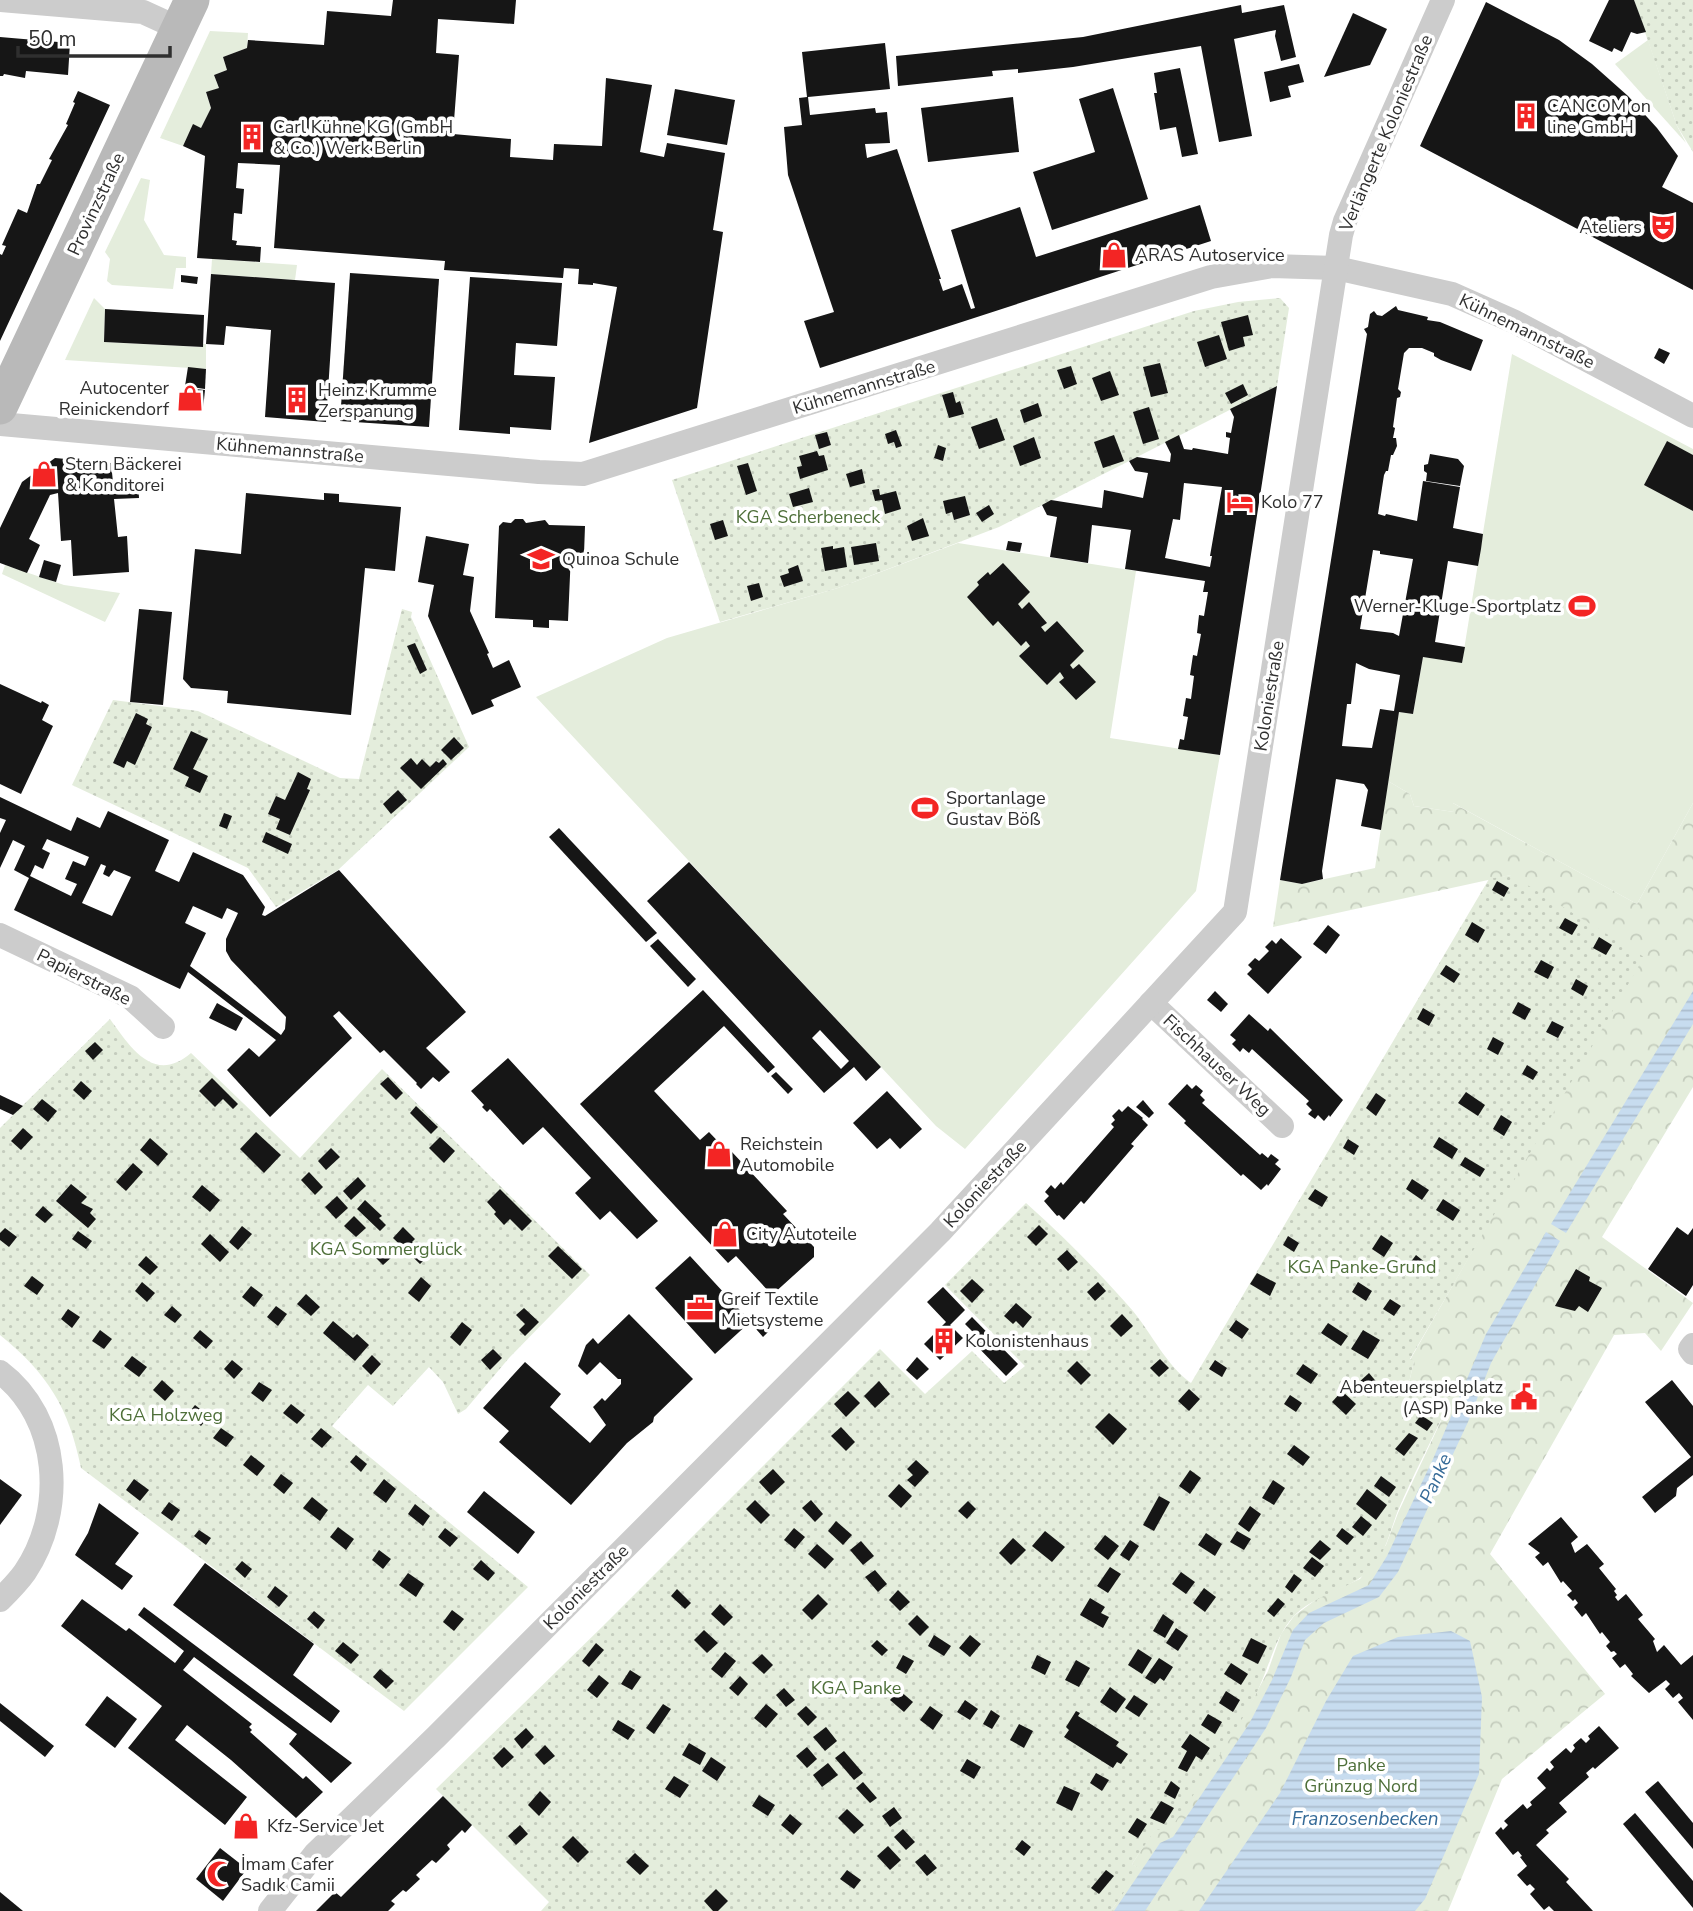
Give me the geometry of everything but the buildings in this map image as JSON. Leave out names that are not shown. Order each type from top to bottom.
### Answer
[{"type":"main road","name":"Provinzstraße","points":[[0,407],[185,14]]},
{"type":"street","points":[[0,0],[185,14]]},
{"type":"street","name":"Verlängerte Koloniestraße","points":[[1336,268],[1345,221],[1443,0]]},
{"type":"street","name":"Kühnemannstraße","points":[[0,424],[583,474],[1220,274],[1272,266],[1336,268],[1452,294],[1515,322],[1693,416]]},
{"type":"street","name":"Koloniestraße","points":[[270,1911],[315,1854],[437,1736],[940,1233],[1235,912],[1336,268]]},
{"type":"street","name":"Papierstraße","points":[[0,935],[130,997],[163,1027]]},
{"type":"street","name":"Fischhauser Weg","points":[[1151,1003],[1282,1126]]},
{"type":"street","points":[[0,1372],[23,1395],[34,1412],[44,1435],[53,1483],[52,1505],[39,1546],[26,1572],[0,1600]]},
{"type":"green space","points":[[1634,0],[1693,0],[1693,152],[1677,126]]},
{"type":"green space","points":[[210,31],[248,33],[247,48],[223,57],[227,70],[214,75],[219,88],[206,93],[211,108],[201,128],[193,125],[183,146],[160,138]]},
{"type":"green space","points":[[1648,40],[1677,126],[1686,143],[1615,64]]},
{"type":"green space","points":[[141,178],[150,180],[144,220],[164,255],[186,257],[186,268],[176,268],[173,289],[112,285],[107,281],[110,259],[105,252]]},
{"type":"green space","points":[[212,259],[297,265],[295,280],[211,274]]},
{"type":"green space","points":[[94,298],[105,309],[104,342],[202,347],[206,344],[206,369],[65,360]]},
{"type":"green space","name":"KGA Scherbeneck","points":[[1280,298],[1289,308],[1277,386],[999,527],[838,588],[720,622],[672,480],[1194,311],[1238,302]]},
{"type":"green space","name":"Werner-Kluge-Sportplatz","points":[[1512,354],[1693,449],[1693,803],[1637,904],[1453,803],[1454,812],[1414,806],[1410,794],[1388,781],[1399,712],[1413,714],[1423,657],[1462,662]]},
{"type":"green space","name":"Sportanlage Gustav Böß","points":[[958,543],[1136,571],[1110,738],[1220,755],[1196,891],[965,1149],[936,1126],[536,697],[667,638],[838,588]]},
{"type":"green space","points":[[5,565],[64,585],[120,593],[105,622],[2,574]]},
{"type":"green space","points":[[402,609],[412,612],[411,617],[469,747],[338,870],[276,907],[248,868],[72,785],[113,700],[198,711],[340,778],[359,779]]},
{"type":"green space","name":"Panke Grünzug Nord","points":[[1388,781],[1410,794],[1414,806],[1454,812],[1451,802],[1637,904],[1693,803],[1693,1087],[1602,1237],[1693,1303],[1661,1351],[1645,1333],[1614,1335],[1490,1554],[1605,1694],[1502,1779],[1448,1911],[1111,1911],[1139,1869],[1132,1864],[1155,1829],[1171,1827],[1253,1699],[1268,1671],[1281,1634],[1294,1616],[1318,1598],[1360,1579],[1386,1545],[1447,1408],[1408,1387],[1414,1361],[1410,1360],[1501,1201],[1511,875],[1273,927],[1280,880],[1302,884],[1375,868]]},
{"type":"green space","name":"KGA Panke","points":[[1511,875],[1644,957],[1410,1359],[1414,1361],[1408,1387],[1447,1407],[1397,1513],[1380,1557],[1361,1577],[1301,1609],[1286,1625],[1254,1698],[1235,1731],[1171,1828],[1155,1830],[1132,1864],[1140,1869],[1111,1911],[541,1911],[549,1902],[436,1789],[880,1349],[925,1394],[972,1351],[1004,1383],[1025,1366],[945,1285],[1026,1203],[1107,1282],[1133,1311],[1174,1367],[1191,1383],[1489,879]]},
{"type":"green space","points":[[110,1019],[126,1041],[154,1064],[178,1062],[191,1053],[300,1158],[382,1069],[590,1275],[509,1358],[466,1409],[458,1414],[443,1382],[429,1367],[393,1406],[368,1385],[332,1426],[528,1587],[404,1711],[81,1468],[70,1427],[54,1394],[44,1378],[0,1335],[0,1128]]},
{"type":"water","points":[[1693,991],[1693,1024],[1566,1233],[1551,1224]]},
{"type":"water","name":"Panke","points":[[1546,1232],[1560,1241],[1491,1363],[1468,1422],[1398,1572],[1379,1597],[1324,1623],[1305,1640],[1291,1677],[1266,1728],[1145,1911],[1114,1911],[1160,1843],[1173,1837],[1249,1724],[1272,1680],[1293,1630],[1309,1613],[1369,1585],[1387,1556],[1433,1459],[1486,1334]]},
{"type":"water","name":"Franzosenbecken","points":[[1451,1631],[1470,1641],[1482,1697],[1479,1774],[1425,1899],[1415,1911],[1199,1911],[1280,1793],[1326,1701],[1353,1656],[1398,1637]]},
{"type":"place","name":"CANCOM on line GmbH","points":[[1526,116]]},
{"type":"place","name":"Carl Kühne KG (GmbH & Co.) Werk Berlin","points":[[252,137]]},
{"type":"place","name":"Ateliers","points":[[1663,227]]},
{"type":"place","name":"ARAS Autoservice","points":[[1114,255]]},
{"type":"place","name":"Autocenter Reinickendorf","points":[[190,398]]},
{"type":"place","name":"Heinz Krumme Zerspanung","points":[[297,400]]},
{"type":"place","name":"Stern Bäckerei & Konditorei","points":[[44,474]]},
{"type":"place","name":"Kolo 77","points":[[1240,502]]},
{"type":"place","name":"Quinoa Schule","points":[[541,559]]},
{"type":"place","name":"Werner-Kluge-Sportplatz","points":[[1582,606]]},
{"type":"place","name":"Sportanlage Gustav Böß","points":[[925,808]]},
{"type":"place","name":"Reichstein Automobile","points":[[719,1154]]},
{"type":"place","name":"City Autoteile","points":[[725,1234]]},
{"type":"place","name":"Greif Textile Mietsysteme","points":[[700,1309]]},
{"type":"place","name":"Kolonistenhaus","points":[[944,1341]]},
{"type":"place","name":"Abenteuerspielplatz (ASP) Panke","points":[[1524,1397]]},
{"type":"place","name":"Kfz-Service Jet","points":[[246,1826]]},
{"type":"place","name":"İmam Cafer Sadık Camii","points":[[220,1874]]},
{"type":"park label","name":"KGA Sommerglück","points":[[386,1249]]},
{"type":"park label","name":"KGA Panke-Grund","points":[[1362,1267]]},
{"type":"park label","name":"KGA Holzweg","points":[[166,1415]]}]
